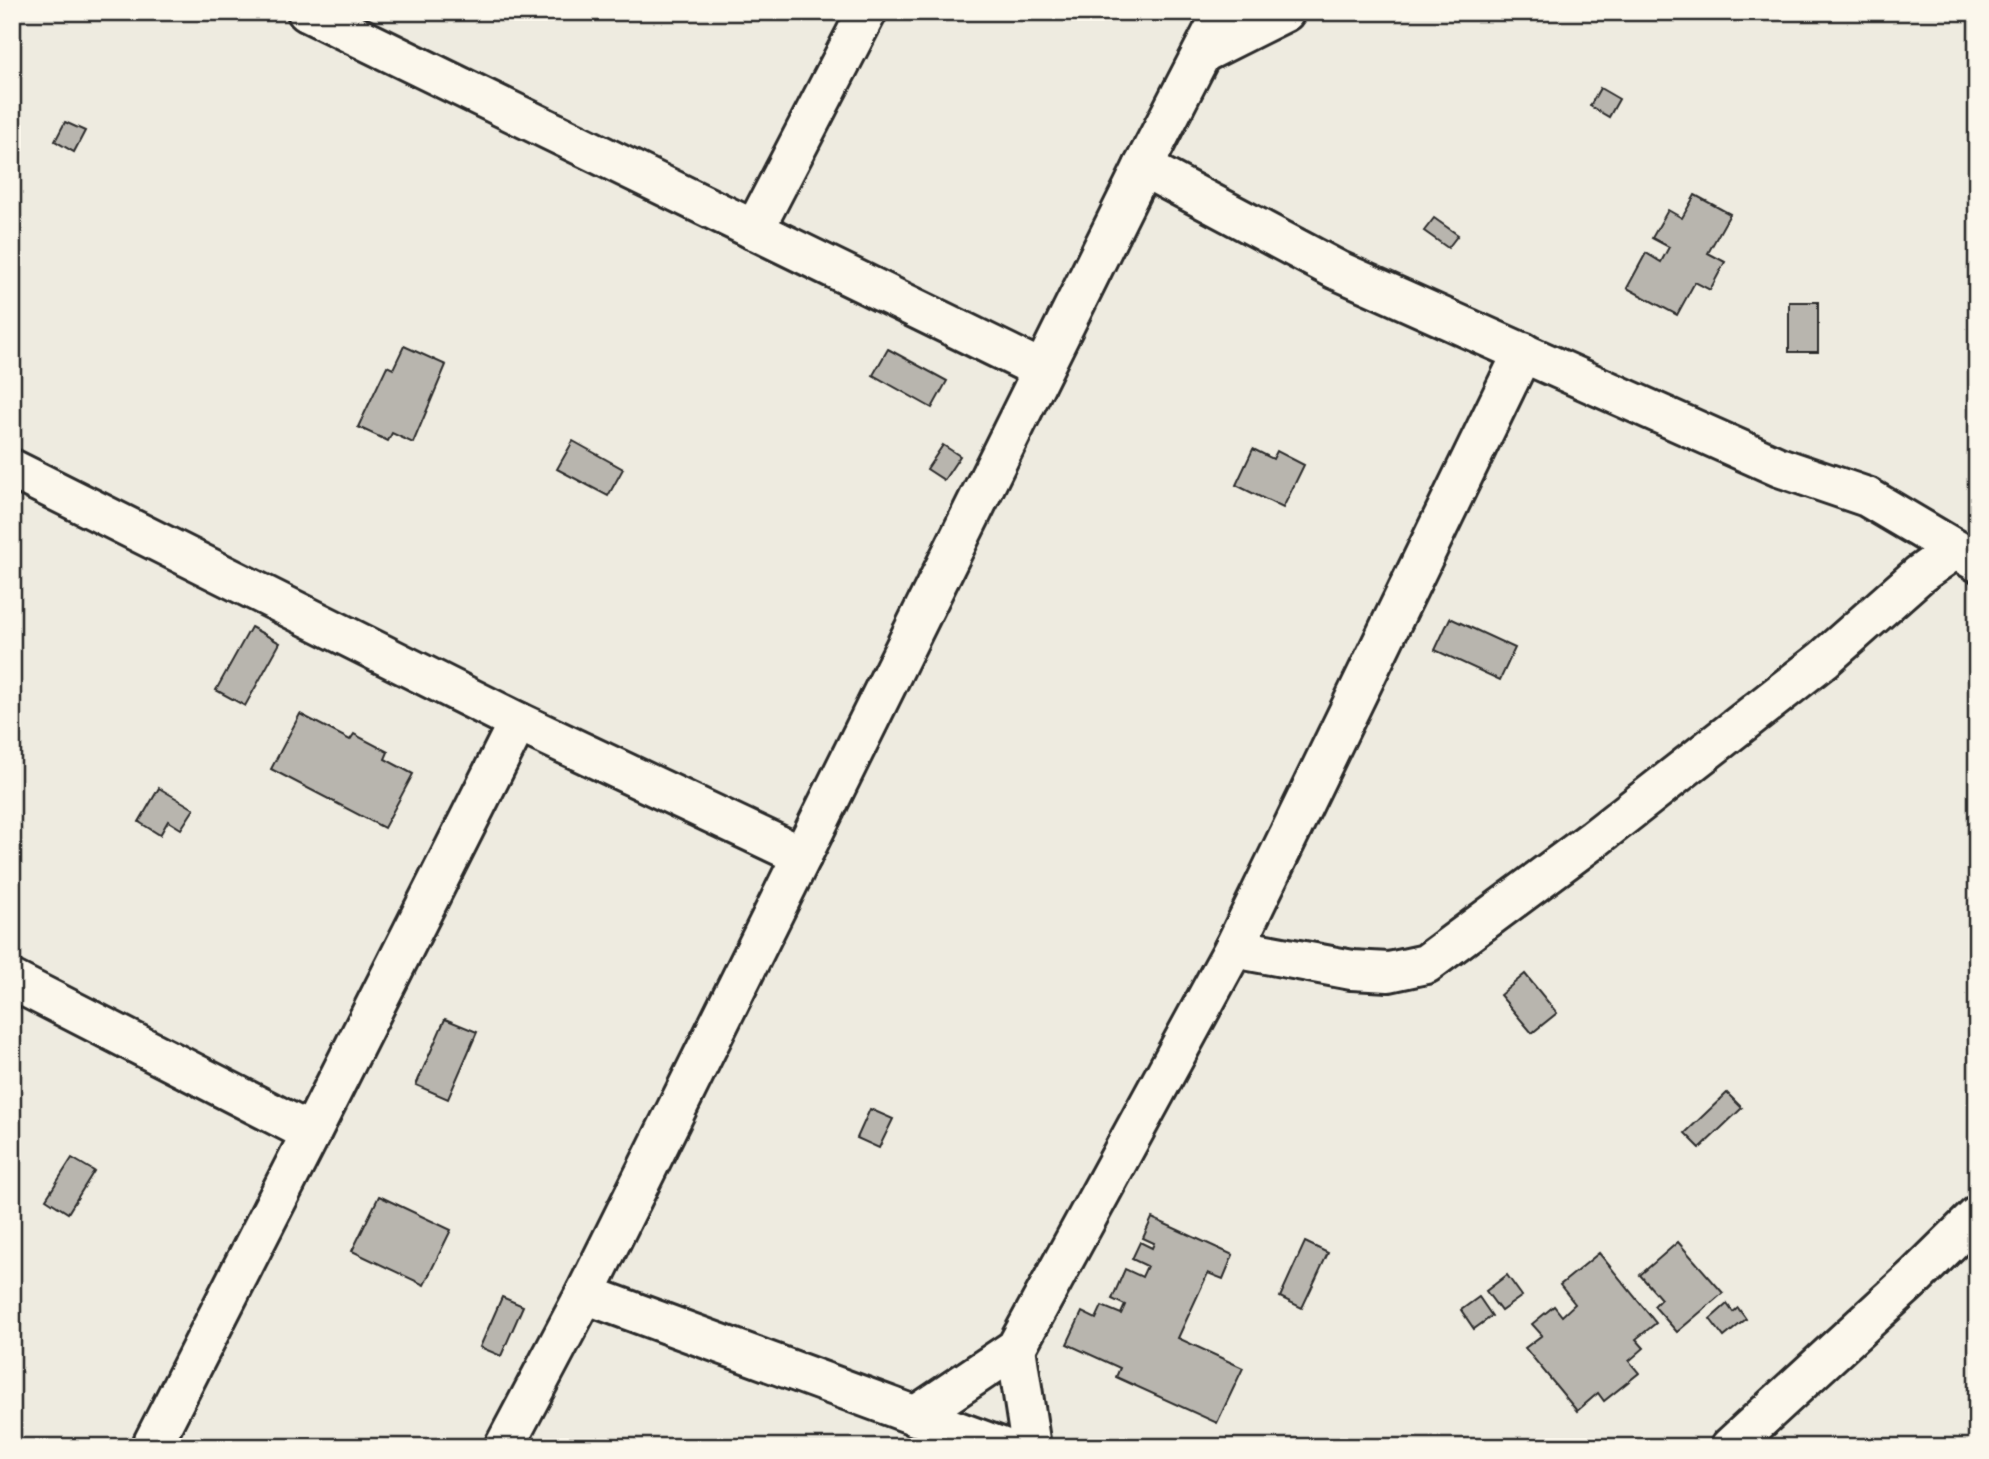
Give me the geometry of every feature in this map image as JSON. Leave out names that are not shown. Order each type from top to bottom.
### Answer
[{"type":"street","points":[[307,12],[1042,370]]},
{"type":"street","points":[[754,230],[867,12]]},
{"type":"street","points":[[503,1447],[585,1294],[1143,167],[1223,12]]},
{"type":"street","points":[[1203,53],[1285,12]]},
{"type":"street","points":[[1143,167],[1337,270],[1779,467],[1867,497],[1965,556]]},
{"type":"street","points":[[915,1416],[1016,1348],[1234,948],[1523,352]]},
{"type":"street","points":[[12,470],[518,722],[802,856]]},
{"type":"street","points":[[1234,948],[1352,970],[1389,972],[1426,964],[1824,659],[1920,574],[1965,556]]},
{"type":"street","points":[[151,1447],[518,722]]},
{"type":"street","points":[[12,980],[311,1133]]},
{"type":"street","points":[[1730,1447],[1917,1275],[1977,1216]]},
{"type":"street","points":[[585,1294],[1001,1447]]},
{"type":"street","points":[[1016,1348],[1031,1447]]},
{"type":"building","points":[[1600,88],[1619,99],[1609,117],[1590,106]]},
{"type":"building","points":[[65,122],[85,131],[74,152],[55,141]]},
{"type":"building","points":[[1695,195],[1730,214],[1708,253],[1725,262],[1710,290],[1695,282],[1677,315],[1627,288],[1646,253],[1661,262],[1669,247],[1652,238],[1668,210],[1682,218]]},
{"type":"building","points":[[1434,218],[1458,235],[1448,248],[1424,231]]},
{"type":"building","points":[[1789,302],[1818,302],[1818,352],[1789,352]]},
{"type":"building","points":[[404,346],[446,365],[413,443],[392,433],[388,441],[358,427],[387,366],[393,369]]},
{"type":"building","points":[[888,349],[947,381],[932,408],[873,375]]},
{"type":"building","points":[[573,441],[623,469],[608,496],[557,469]]},
{"type":"building","points":[[943,445],[960,456],[944,480],[927,469]]},
{"type":"building","points":[[1253,449],[1273,459],[1277,451],[1304,465],[1283,508],[1236,485]]},
{"type":"building","points":[[1450,618],[1515,648],[1500,680],[1435,650]]},
{"type":"building","points":[[251,627],[280,643],[245,706],[216,690]]},
{"type":"building","points":[[300,714],[350,740],[354,734],[388,752],[385,759],[413,774],[384,828],[271,769]]},
{"type":"building","points":[[159,788],[194,809],[181,829],[168,821],[160,835],[139,822]]},
{"type":"building","points":[[1525,974],[1557,1013],[1532,1033],[1500,995]]},
{"type":"building","points":[[445,1019],[477,1032],[448,1099],[416,1085]]},
{"type":"building","points":[[1727,1093],[1742,1108],[1700,1148],[1685,1133]]},
{"type":"building","points":[[870,1109],[893,1119],[879,1148],[857,1138]]},
{"type":"building","points":[[72,1158],[94,1171],[68,1213],[46,1199]]},
{"type":"building","points":[[379,1196],[451,1230],[424,1285],[352,1251]]},
{"type":"building","points":[[1152,1218],[1233,1255],[1223,1279],[1208,1273],[1178,1338],[1243,1368],[1217,1423],[1116,1377],[1120,1368],[1067,1344],[1082,1312],[1096,1319],[1102,1306],[1121,1314],[1125,1305],[1112,1299],[1125,1269],[1142,1277],[1147,1266],[1132,1259],[1140,1242],[1152,1248],[1154,1243],[1143,1238]]},
{"type":"building","points":[[1305,1242],[1328,1253],[1302,1308],[1280,1297]]},
{"type":"building","points":[[1678,1242],[1723,1293],[1677,1332],[1654,1306],[1661,1299],[1640,1275]]},
{"type":"building","points":[[1599,1253],[1656,1323],[1636,1339],[1644,1348],[1629,1361],[1639,1373],[1604,1401],[1598,1393],[1577,1411],[1525,1348],[1542,1335],[1532,1324],[1554,1306],[1562,1316],[1575,1304],[1560,1285]]},
{"type":"building","points":[[1507,1275],[1522,1296],[1501,1311],[1486,1291]]},
{"type":"building","points":[[502,1297],[523,1306],[501,1356],[480,1347]]},
{"type":"building","points":[[1479,1297],[1492,1316],[1474,1329],[1461,1310]]},
{"type":"building","points":[[1727,1304],[1733,1312],[1738,1308],[1746,1319],[1724,1337],[1710,1319]]}]
